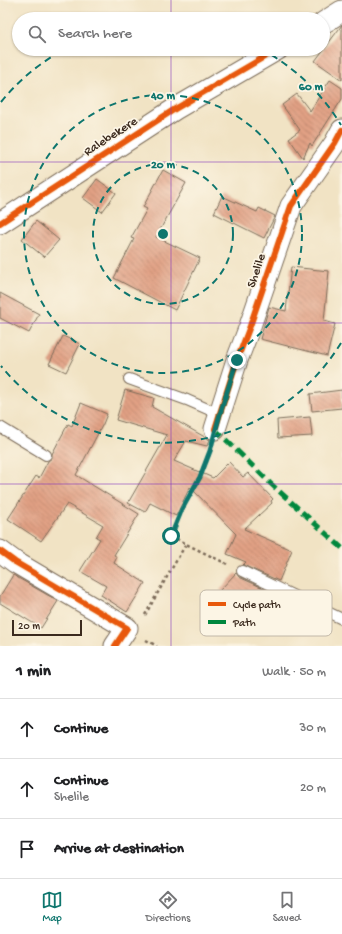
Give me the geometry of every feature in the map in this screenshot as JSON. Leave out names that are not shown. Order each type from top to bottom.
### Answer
[{"type":"street","points":[[330,19],[342,12]]},
{"type":"street","name":"Ralebekere","points":[[0,223],[174,109],[266,56]]},
{"type":"street","name":"Shelile","points":[[217,422],[291,206],[335,143],[342,130]]},
{"type":"street","points":[[0,551],[15,562],[127,628],[115,646]]},
{"type":"lane","points":[[129,379],[187,400],[217,422]]},
{"type":"lane","points":[[0,427],[46,455]]},
{"type":"lane","points":[[242,571],[282,590]]},
{"type":"lane","points":[[332,614],[342,619]]},
{"type":"path","points":[[217,422],[210,451],[200,477],[182,509],[171,536],[242,571]]},
{"type":"path","points":[[127,628],[136,629],[186,544]]},
{"type":"building","points":[[342,25],[342,80],[315,61],[319,56],[330,56],[330,41]]},
{"type":"building","points":[[330,80],[342,88],[342,99],[312,146],[310,143],[303,158],[289,138],[300,130],[282,105],[297,94],[310,111]]},
{"type":"building","points":[[163,170],[186,183],[156,237],[200,258],[175,310],[114,278],[134,239],[131,238],[147,209],[143,207]]},
{"type":"building","points":[[97,179],[116,193],[102,212],[83,198]]},
{"type":"building","points":[[222,196],[257,212],[259,208],[275,216],[264,238],[214,213]]},
{"type":"building","points":[[36,221],[59,240],[44,257],[22,239]]},
{"type":"building","points":[[291,267],[329,271],[324,321],[335,324],[327,356],[260,339],[269,307],[286,311]]},
{"type":"building","points":[[0,293],[39,314],[29,333],[0,318]]},
{"type":"building","points":[[63,336],[80,344],[66,372],[49,364]]},
{"type":"building","points":[[125,390],[154,398],[152,407],[210,440],[207,446],[186,441],[174,461],[213,478],[229,462],[243,477],[248,473],[273,499],[271,501],[272,503],[244,529],[292,550],[279,581],[243,565],[246,562],[227,554],[236,534],[190,487],[176,516],[150,503],[145,512],[128,503],[167,435],[116,420]]},
{"type":"building","points":[[342,390],[342,408],[312,411],[310,394]]},
{"type":"building","points":[[81,403],[107,414],[76,475],[139,514],[114,555],[117,557],[114,563],[145,583],[127,612],[101,595],[106,586],[80,571],[100,539],[96,537],[103,525],[67,504],[41,541],[8,519],[36,476],[39,478],[48,461],[52,458],[52,454],[68,424],[72,426]]},
{"type":"building","points":[[310,417],[312,436],[278,438],[277,420]]},
{"type":"building","points":[[236,573],[239,577],[267,590],[220,590]]},
{"type":"building","points":[[13,575],[58,601],[41,628],[0,603],[0,596]]},
{"type":"marked path","points":[[215,429],[270,483],[342,548]]},
{"type":"cycle path","points":[[0,223],[175,109],[266,56]]},
{"type":"cycle path","points":[[215,429],[237,360],[291,206],[335,143],[342,130]]},
{"type":"cycle path","points":[[0,551],[15,562],[127,628],[115,646]]},
{"type":"route","points":[[171,536],[182,509],[200,477],[210,451],[215,429],[237,360]]}]
